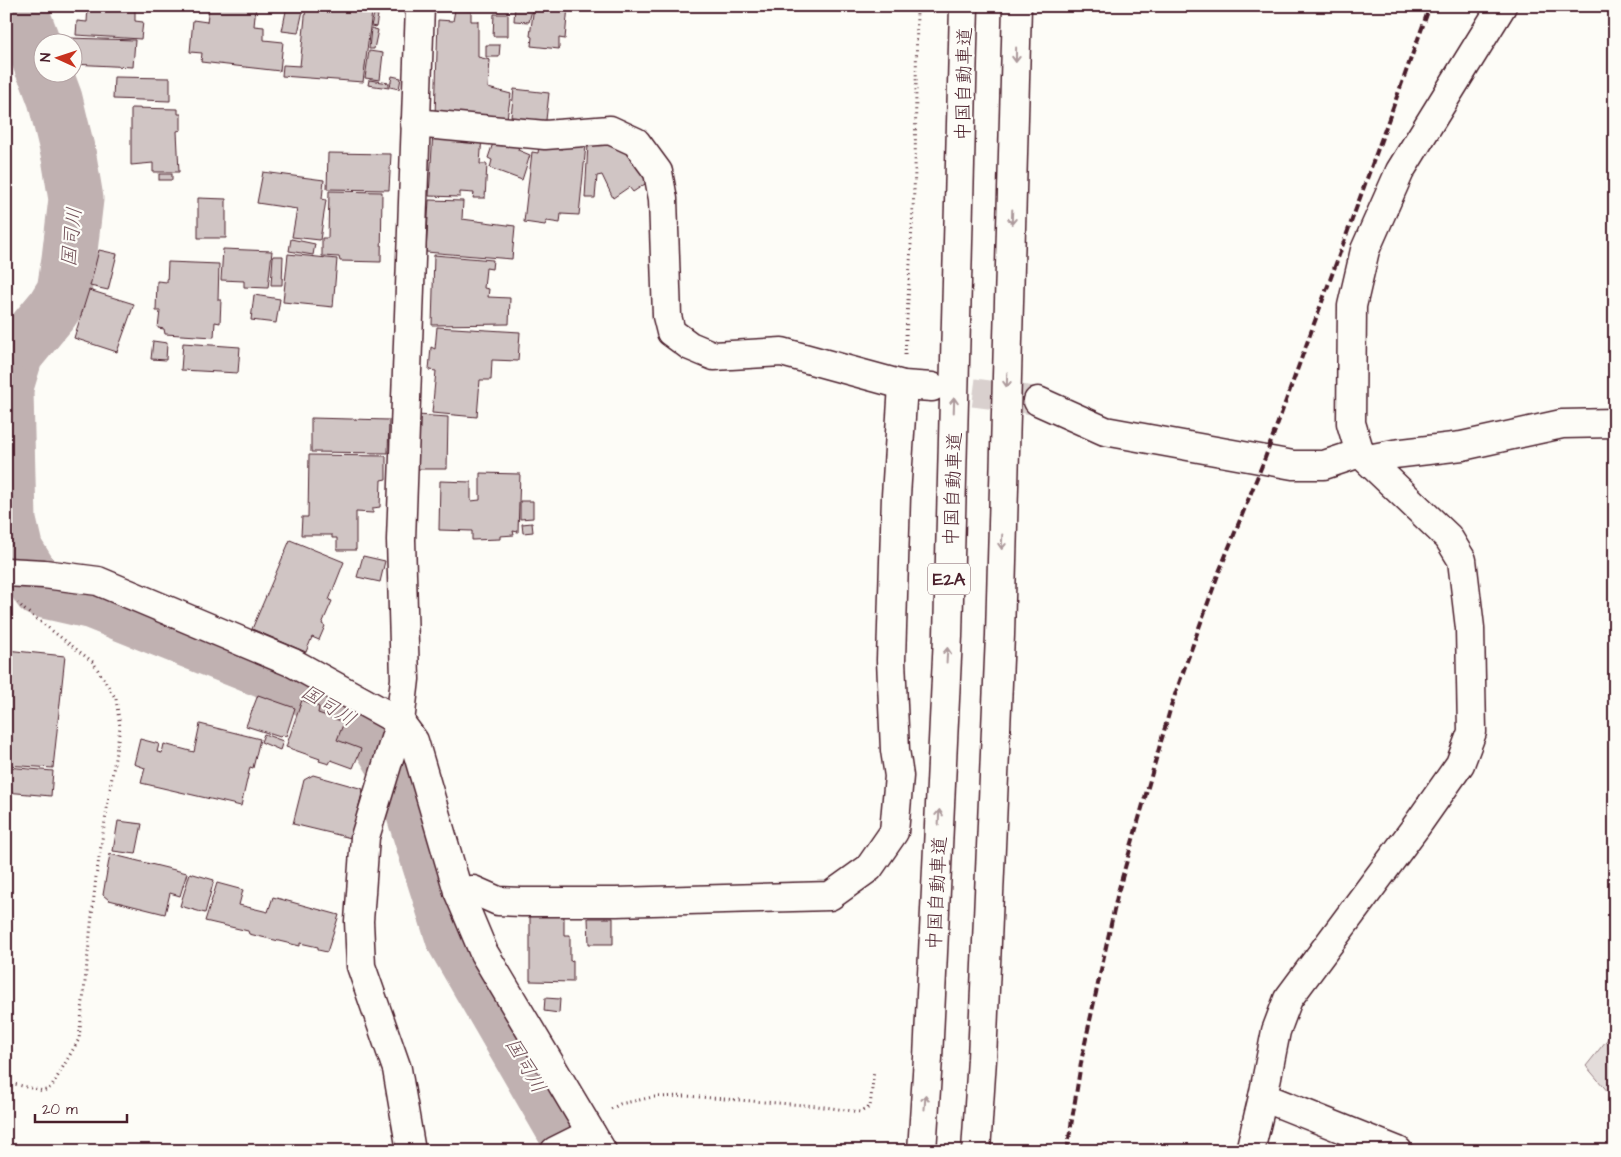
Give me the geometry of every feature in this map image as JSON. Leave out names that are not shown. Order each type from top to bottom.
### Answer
[{"type":"main road","points":[[411,1151],[397,1069],[361,966],[359,921],[365,837],[394,742],[404,679],[401,540],[420,6]]},
{"type":"main road","name":"中国自動車道","points":[[922,1151],[929,1048],[948,626],[964,6]]},
{"type":"main road","points":[[976,1151],[1000,625],[1017,6]]},
{"type":"main road","points":[[1250,1151],[1276,1031],[1288,999],[1460,764],[1472,732],[1470,628],[1462,560],[1448,537],[1364,456],[1351,423],[1352,306],[1365,250],[1400,171],[1502,6]]},
{"type":"main road","points":[[415,123],[545,135],[610,130],[636,142],[658,172],[663,199],[667,316],[672,332],[690,346],[714,356],[782,352],[903,385],[932,387]]},
{"type":"main road","points":[[458,891],[473,890],[498,901],[522,902],[616,902],[830,896],[869,868],[894,832],[900,776],[895,750],[891,660],[896,496],[903,385]]},
{"type":"main road","points":[[1038,401],[1106,431],[1293,465],[1324,465],[1364,456],[1462,446],[1562,424],[1615,423]]},
{"type":"main road","points":[[11,580],[44,574],[98,580],[292,663],[394,742],[414,741],[458,891],[484,953],[579,1144]]},
{"type":"main road","points":[[1263,1097],[1398,1151]]},
{"type":"path","points":[[903,385],[915,172],[917,6]]},
{"type":"path","points":[[6,1082],[43,1091],[51,1088],[79,1039],[96,877],[120,728],[116,699],[93,662],[25,610],[11,580]]},
{"type":"path","points":[[579,1144],[597,1118],[604,1113],[620,1104],[653,1096],[686,1096],[773,1102],[860,1112],[870,1107],[874,1071]]},
{"type":"shaded area","points":[[1615,1035],[1615,1100],[1586,1066],[1610,1036]]},
{"type":"building","points":[[88,6],[135,6],[135,21],[143,22],[141,39],[82,35],[82,32],[76,32],[77,21],[87,22]]},
{"type":"building","points":[[209,6],[256,6],[254,26],[264,27],[264,40],[283,42],[280,71],[201,62],[202,53],[190,52],[193,20],[207,22]]},
{"type":"building","points":[[287,6],[304,6],[298,33],[282,31]]},
{"type":"building","points":[[515,6],[533,6],[529,22],[514,21]]},
{"type":"building","points":[[534,6],[568,6],[565,39],[559,38],[559,49],[531,46],[532,37],[530,36]]},
{"type":"building","points":[[306,7],[372,12],[363,82],[282,76],[283,65],[300,66]]},
{"type":"building","points":[[455,10],[471,11],[471,21],[478,21],[478,57],[490,60],[488,88],[511,94],[506,124],[435,116],[438,20],[453,21]]},
{"type":"building","points":[[374,14],[378,15],[376,27],[371,26]]},
{"type":"building","points":[[494,14],[508,14],[508,36],[493,36]]},
{"type":"building","points":[[371,28],[378,30],[374,49],[369,49]]},
{"type":"building","points":[[82,38],[135,40],[133,67],[82,64]]},
{"type":"building","points":[[486,45],[500,45],[499,57],[486,57]]},
{"type":"building","points":[[369,51],[383,53],[380,80],[365,78]]},
{"type":"building","points":[[392,76],[401,78],[399,89],[390,87]]},
{"type":"building","points":[[114,77],[170,78],[170,101],[113,99]]},
{"type":"building","points":[[369,80],[389,83],[389,88],[368,85]]},
{"type":"building","points":[[514,89],[549,93],[545,129],[510,126]]},
{"type":"building","points":[[131,108],[178,109],[178,114],[181,114],[181,130],[177,131],[179,172],[153,172],[153,163],[131,165]]},
{"type":"building","points":[[433,132],[482,136],[480,164],[487,164],[485,198],[473,198],[474,193],[460,192],[460,197],[429,196]]},
{"type":"building","points":[[495,137],[519,146],[518,150],[530,155],[522,180],[490,168],[492,160],[488,158]]},
{"type":"building","points":[[563,143],[586,145],[579,215],[561,214],[560,223],[547,221],[545,225],[524,222],[532,152],[538,153],[539,146],[562,149]]},
{"type":"building","points":[[612,143],[612,147],[621,144],[648,182],[633,192],[629,187],[613,198],[602,175],[597,176],[595,198],[585,198],[588,144]]},
{"type":"building","points":[[328,153],[391,154],[389,190],[327,189]]},
{"type":"building","points":[[263,172],[324,180],[322,199],[326,200],[320,240],[292,237],[297,209],[257,203]]},
{"type":"building","points":[[159,174],[172,174],[172,180],[159,180]]},
{"type":"building","points":[[329,191],[382,192],[381,262],[340,261],[339,257],[322,256],[322,238],[328,238]]},
{"type":"building","points":[[198,198],[226,199],[226,238],[198,238]]},
{"type":"building","points":[[429,200],[463,201],[462,219],[515,226],[512,259],[426,252]]},
{"type":"building","points":[[291,239],[315,244],[313,255],[289,251]]},
{"type":"building","points":[[223,249],[272,251],[268,288],[244,287],[244,281],[221,280]]},
{"type":"building","points":[[99,250],[117,254],[108,290],[90,286]]},
{"type":"building","points":[[288,254],[337,259],[333,307],[283,302]]},
{"type":"building","points":[[434,255],[493,260],[492,269],[486,268],[484,288],[489,289],[488,297],[510,298],[509,324],[432,325]]},
{"type":"building","points":[[273,256],[283,256],[282,285],[271,285]]},
{"type":"building","points":[[168,262],[219,264],[218,300],[221,300],[220,323],[215,322],[214,337],[165,334],[164,329],[158,328],[160,311],[156,311],[157,281],[167,282]]},
{"type":"building","points":[[89,290],[134,304],[117,352],[74,338]]},
{"type":"building","points":[[254,295],[280,299],[276,323],[251,320]]},
{"type":"building","points":[[437,327],[520,332],[518,361],[492,360],[491,380],[480,380],[477,417],[432,413],[436,371],[429,370],[431,347],[435,349]]},
{"type":"building","points":[[153,341],[167,343],[166,360],[151,359]]},
{"type":"building","points":[[183,343],[240,347],[238,373],[181,370]]},
{"type":"building","points":[[417,415],[448,417],[447,469],[417,469]]},
{"type":"building","points":[[311,418],[389,420],[388,453],[311,452]]},
{"type":"building","points":[[309,455],[386,456],[386,479],[381,480],[380,507],[373,508],[373,513],[356,512],[356,550],[337,550],[337,538],[332,538],[332,535],[301,535],[302,517],[308,517]]},
{"type":"building","points":[[480,473],[520,474],[518,532],[513,531],[514,535],[500,536],[500,539],[472,540],[472,531],[439,530],[440,481],[471,482],[471,501],[480,500]]},
{"type":"building","points":[[520,501],[533,501],[533,518],[520,519]]},
{"type":"building","points":[[532,523],[533,532],[523,533],[522,524]]},
{"type":"building","points":[[290,540],[344,562],[329,600],[332,601],[322,624],[325,626],[319,640],[312,637],[306,652],[252,629]]},
{"type":"building","points":[[363,556],[385,561],[380,582],[357,577]]},
{"type":"building","points":[[6,650],[65,656],[53,768],[6,765]]},
{"type":"building","points":[[258,695],[295,708],[286,736],[282,735],[280,737],[246,726]]},
{"type":"building","points":[[302,700],[319,707],[318,713],[344,722],[337,740],[361,749],[353,768],[331,760],[329,764],[319,761],[320,759],[286,747]]},
{"type":"building","points":[[200,724],[260,739],[253,768],[250,767],[241,806],[141,783],[145,768],[134,764],[140,739],[159,744],[157,752],[162,753],[164,744],[194,752]]},
{"type":"building","points":[[264,734],[283,741],[280,750],[261,742]]},
{"type":"building","points":[[6,767],[53,771],[51,796],[6,792]]},
{"type":"building","points":[[313,775],[363,789],[351,838],[293,824],[304,780]]},
{"type":"building","points":[[118,821],[142,824],[136,854],[113,851]]},
{"type":"building","points":[[110,854],[187,873],[180,896],[170,893],[165,914],[109,900],[103,895]]},
{"type":"building","points":[[190,873],[214,880],[205,913],[180,906]]},
{"type":"building","points":[[217,883],[243,890],[239,905],[268,912],[273,897],[339,915],[327,952],[318,950],[318,947],[300,943],[300,946],[205,921]]},
{"type":"building","points":[[530,915],[564,915],[564,935],[570,935],[570,961],[573,960],[573,982],[530,981]]},
{"type":"building","points":[[588,918],[613,918],[613,944],[589,944]]},
{"type":"building","points":[[545,998],[560,999],[559,1013],[544,1011]]},
{"type":"waterway","name":"国司川","points":[[19,6],[32,40]]},
{"type":"waterway","name":"国司川","points":[[6,387],[16,354],[53,309],[64,291],[69,259],[76,199],[69,157],[55,99],[49,82]]},
{"type":"waterway","name":"国司川","points":[[6,391],[9,521],[16,551],[40,590],[93,602],[302,686],[353,717],[377,736],[403,780],[453,938],[576,1151]]},
{"type":"tunnel","points":[[932,387],[1038,401]]},
{"type":"railway","points":[[1067,1151],[1082,1057],[1118,892],[1172,703],[1219,572],[1265,458],[1430,6]]}]
